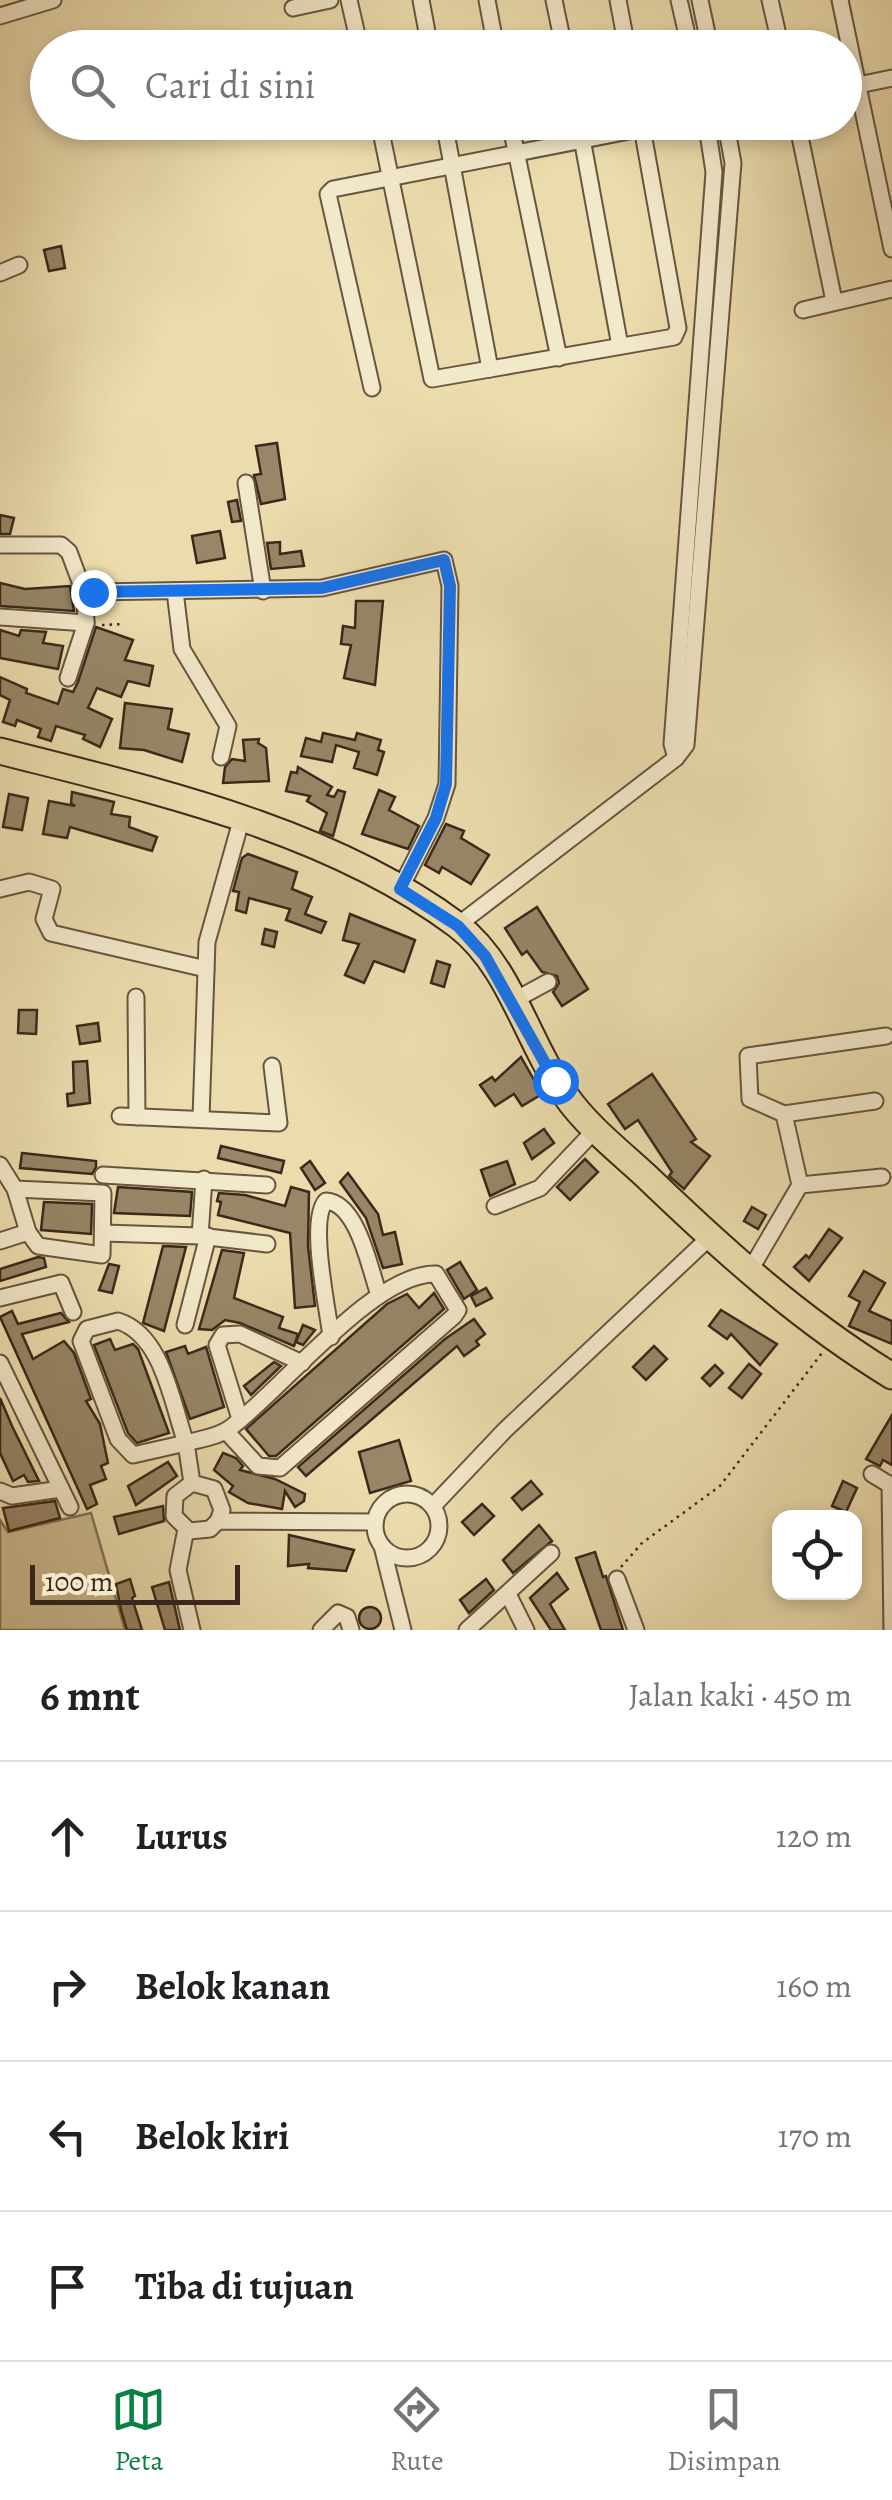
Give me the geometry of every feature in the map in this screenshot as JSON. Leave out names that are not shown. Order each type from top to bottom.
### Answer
[{"type":"main road","points":[[0,751],[147,789],[300,841],[400,889],[458,926],[485,956],[514,1001],[555,1081],[596,1129],[749,1272],[832,1339],[892,1376]]},
{"type":"street","points":[[0,16],[53,0]]},
{"type":"street","points":[[294,8],[330,0]]},
{"type":"street","points":[[348,0],[356,30]]},
{"type":"street","points":[[421,0],[427,30]]},
{"type":"street","points":[[488,0],[493,30]]},
{"type":"street","points":[[554,0],[560,30]]},
{"type":"street","points":[[618,0],[624,30]]},
{"type":"street","points":[[679,0],[686,30]]},
{"type":"street","points":[[700,0],[706,30]]},
{"type":"street","points":[[770,0],[777,30]]},
{"type":"street","points":[[840,0],[844,30]]},
{"type":"street","points":[[862,85],[892,78]]},
{"type":"street","points":[[862,130],[892,249]]},
{"type":"street","points":[[383,140],[432,379],[674,337],[678,328],[644,140]]},
{"type":"street","points":[[447,140],[490,369]]},
{"type":"street","points":[[513,140],[558,358]]},
{"type":"street","points":[[372,388],[328,194],[337,187],[587,140]]},
{"type":"street","points":[[676,758],[672,744],[714,172],[706,140]]},
{"type":"street","points":[[458,926],[676,758],[686,746],[733,163],[731,140]]},
{"type":"street","points":[[801,140],[834,302]]},
{"type":"street","points":[[583,141],[620,346]]},
{"type":"street","points":[[0,272],[19,265]]},
{"type":"street","points":[[803,310],[892,289]]},
{"type":"street","points":[[246,483],[263,591]]},
{"type":"street","points":[[0,546],[61,545],[69,552],[84,595],[86,623],[68,678]]},
{"type":"street","points":[[84,595],[106,590],[322,588],[432,560],[447,563],[446,784],[436,818],[400,889]]},
{"type":"street","points":[[175,591],[182,648],[228,726],[221,757]]},
{"type":"street","points":[[0,617],[86,623]]},
{"type":"street","points":[[202,1118],[207,942],[241,821]]},
{"type":"street","points":[[0,889],[29,882],[52,889],[44,920],[52,932],[206,969]]},
{"type":"street","points":[[514,1001],[548,982]]},
{"type":"street","points":[[136,997],[137,1117]]},
{"type":"street","points":[[874,1101],[784,1114],[750,1099],[748,1056],[886,1036]]},
{"type":"street","points":[[120,1116],[278,1123],[272,1066]]},
{"type":"street","points":[[749,1272],[800,1186],[784,1114]]},
{"type":"street","points":[[495,1206],[540,1188],[596,1129]]},
{"type":"street","points":[[0,1165],[15,1188],[28,1232],[38,1246],[102,1255],[103,1178]]},
{"type":"street","points":[[800,1186],[882,1177]]},
{"type":"street","points":[[15,1188],[103,1178],[204,1178],[267,1185]]},
{"type":"street","points":[[185,1325],[204,1236],[204,1178]]},
{"type":"street","points":[[332,1337],[320,1240],[319,1215],[326,1201],[336,1202],[348,1214],[379,1295]]},
{"type":"street","points":[[0,1242],[28,1232]]},
{"type":"street","points":[[102,1233],[204,1236],[267,1244]]},
{"type":"street","points":[[433,1506],[516,1420],[710,1237]]},
{"type":"street","points":[[192,1483],[186,1442],[143,1335],[118,1322],[87,1329],[82,1334],[83,1350],[126,1452],[140,1454],[186,1442],[226,1431],[379,1295],[410,1275],[436,1274],[458,1310],[280,1468],[258,1466],[226,1431]]},
{"type":"street","points":[[0,1298],[61,1283],[74,1312]]},
{"type":"street","points":[[240,1420],[217,1346],[223,1335],[240,1334],[302,1363]]},
{"type":"street","points":[[0,1363],[70,1507]]},
{"type":"street","points":[[872,1474],[891,1485],[892,1630]]},
{"type":"street","points":[[218,1521],[222,1510],[214,1489],[192,1483],[182,1488],[172,1506],[174,1516],[186,1530],[200,1532],[218,1521],[375,1522]]},
{"type":"street","points":[[0,1492],[12,1496],[62,1489]]},
{"type":"street","points":[[382,1546],[403,1559],[427,1552],[440,1530],[433,1506],[412,1494],[395,1497],[382,1507],[375,1522],[402,1630]]},
{"type":"street","points":[[186,1530],[178,1570],[192,1630]]},
{"type":"street","points":[[466,1630],[552,1553]]},
{"type":"street","points":[[617,1579],[636,1630]]},
{"type":"street","points":[[508,1594],[526,1630]]},
{"type":"street","points":[[321,1630],[338,1613],[347,1616],[351,1630]]},
{"type":"path","points":[[86,623],[124,624]]},
{"type":"path","points":[[617,1579],[628,1556],[720,1486],[832,1339]]},
{"type":"shaded area","points":[[91,1513],[125,1630],[0,1630],[0,1520],[8,1532]]},
{"type":"building","points":[[61,246],[65,268],[49,271],[44,250]]},
{"type":"building","points":[[277,443],[285,499],[261,504],[254,475],[261,474],[256,446]]},
{"type":"building","points":[[237,500],[241,521],[232,522],[228,502]]},
{"type":"building","points":[[0,515],[14,518],[10,534],[0,534]]},
{"type":"building","points":[[220,531],[225,558],[197,563],[192,536]]},
{"type":"building","points":[[280,542],[280,554],[301,551],[304,566],[271,569],[267,543]]},
{"type":"building","points":[[0,583],[25,589],[70,586],[74,611],[0,606]]},
{"type":"building","points":[[356,601],[383,601],[375,685],[344,678],[351,645],[341,644],[343,626],[355,628]]},
{"type":"building","points":[[96,627],[133,640],[125,660],[153,666],[149,686],[128,681],[121,697],[97,688],[88,708],[112,719],[100,747],[83,739],[85,735],[56,726],[51,741],[38,737],[41,729],[17,720],[15,726],[3,722],[10,700],[0,695],[0,677],[27,689],[26,693],[58,704],[63,689],[73,692],[78,682]]},
{"type":"building","points":[[0,630],[19,636],[21,630],[46,632],[43,643],[63,646],[58,669],[0,658]]},
{"type":"building","points":[[125,703],[172,709],[168,729],[189,734],[182,762],[144,750],[120,748]]},
{"type":"building","points":[[323,733],[355,740],[357,733],[381,740],[378,750],[384,752],[377,775],[354,768],[359,752],[336,745],[332,762],[301,756],[306,738],[321,742]]},
{"type":"building","points":[[259,739],[258,743],[266,748],[269,781],[223,783],[225,767],[232,759],[245,761],[243,740]]},
{"type":"building","points":[[298,767],[332,787],[327,795],[334,797],[338,790],[345,792],[333,836],[320,831],[327,813],[307,801],[310,796],[286,791],[291,772],[297,773]]},
{"type":"building","points":[[379,790],[395,797],[389,810],[419,826],[408,849],[362,834]]},
{"type":"building","points":[[72,792],[114,802],[111,814],[130,817],[129,827],[157,837],[152,851],[70,827],[67,838],[43,834],[49,801],[75,806],[71,803]]},
{"type":"building","points":[[9,794],[28,798],[22,830],[3,827]]},
{"type":"building","points":[[446,824],[464,831],[461,838],[489,855],[471,884],[442,867],[439,873],[425,865]]},
{"type":"building","points":[[248,854],[297,872],[292,889],[312,897],[305,914],[326,922],[321,933],[286,920],[290,909],[249,898],[246,913],[236,910],[239,892],[233,891],[242,858]]},
{"type":"building","points":[[537,907],[588,989],[562,1006],[553,992],[559,983],[557,976],[542,972],[527,951],[522,955],[505,928]]},
{"type":"building","points":[[350,914],[415,940],[404,972],[374,961],[364,983],[345,975],[359,944],[343,940]]},
{"type":"building","points":[[265,929],[277,932],[274,947],[262,944]]},
{"type":"building","points":[[437,961],[450,965],[444,987],[431,983]]},
{"type":"building","points":[[19,1010],[37,1010],[36,1034],[18,1033]]},
{"type":"building","points":[[98,1023],[100,1041],[80,1044],[77,1026]]},
{"type":"building","points":[[521,1057],[542,1094],[522,1106],[514,1094],[495,1106],[480,1085],[492,1077],[495,1081]]},
{"type":"building","points":[[87,1061],[90,1103],[68,1106],[67,1094],[74,1093],[73,1062]]},
{"type":"building","points":[[652,1074],[696,1139],[691,1142],[710,1156],[684,1189],[669,1176],[672,1172],[638,1120],[625,1129],[608,1104]]},
{"type":"building","points":[[544,1129],[554,1143],[532,1159],[524,1143]]},
{"type":"building","points":[[221,1146],[284,1161],[281,1173],[218,1158]]},
{"type":"building","points":[[22,1153],[96,1161],[96,1167],[92,1174],[20,1168]]},
{"type":"building","points":[[585,1159],[598,1172],[570,1200],[557,1187]]},
{"type":"building","points":[[310,1161],[325,1183],[315,1190],[301,1168]]},
{"type":"building","points":[[507,1161],[515,1184],[490,1196],[481,1170]]},
{"type":"building","points":[[348,1173],[378,1214],[383,1235],[395,1232],[402,1264],[383,1268],[366,1218],[340,1182]]},
{"type":"building","points":[[118,1187],[192,1192],[190,1216],[114,1213]]},
{"type":"building","points":[[291,1187],[309,1192],[308,1246],[315,1306],[295,1308],[290,1233],[218,1215],[219,1193],[245,1195],[285,1206]]},
{"type":"building","points":[[44,1202],[92,1204],[91,1234],[41,1230]]},
{"type":"building","points":[[752,1207],[766,1215],[758,1229],[744,1221]]},
{"type":"building","points":[[829,1229],[842,1238],[809,1281],[794,1267],[806,1255],[809,1258]]},
{"type":"building","points":[[163,1246],[186,1247],[164,1331],[143,1323]]},
{"type":"building","points":[[222,1250],[244,1253],[234,1298],[283,1317],[279,1328],[298,1334],[294,1346],[225,1320],[212,1330],[199,1329]]},
{"type":"building","points":[[44,1258],[46,1267],[0,1281],[0,1269]]},
{"type":"building","points":[[460,1262],[477,1290],[464,1299],[447,1270]]},
{"type":"building","points":[[109,1264],[119,1266],[112,1293],[99,1290]]},
{"type":"building","points":[[864,1271],[885,1283],[869,1311],[892,1321],[892,1344],[849,1326],[860,1302],[849,1296]]},
{"type":"building","points":[[486,1288],[492,1298],[476,1306],[471,1296]]},
{"type":"building","points":[[434,1293],[444,1309],[276,1456],[269,1456],[246,1429],[387,1304],[407,1294],[419,1308]]},
{"type":"building","points":[[721,1310],[777,1344],[760,1365],[731,1334],[727,1339],[709,1326]]},
{"type":"building","points":[[12,1311],[18,1324],[61,1313],[69,1322],[22,1334],[33,1359],[64,1341],[74,1353],[91,1399],[86,1401],[100,1424],[108,1463],[101,1466],[106,1479],[90,1485],[97,1504],[87,1509],[0,1317]]},
{"type":"building","points":[[474,1319],[485,1334],[476,1341],[479,1345],[464,1356],[457,1346],[306,1476],[298,1467],[445,1339]]},
{"type":"building","points":[[303,1325],[315,1330],[303,1345],[296,1342]]},
{"type":"building","points":[[110,1339],[115,1350],[133,1344],[138,1349],[169,1433],[137,1443],[128,1433],[94,1345]]},
{"type":"building","points":[[185,1346],[188,1354],[206,1347],[224,1407],[190,1419],[166,1352]]},
{"type":"building","points":[[654,1346],[667,1359],[646,1380],[633,1367]]},
{"type":"building","points":[[274,1362],[281,1366],[251,1395],[244,1386]]},
{"type":"building","points":[[749,1364],[761,1374],[742,1398],[729,1388]]},
{"type":"building","points":[[715,1365],[723,1373],[710,1386],[702,1378]]},
{"type":"building","points":[[0,1398],[39,1481],[28,1482],[24,1475],[13,1481],[0,1453]]},
{"type":"building","points":[[892,1415],[892,1465],[883,1460],[880,1466],[866,1459]]},
{"type":"building","points":[[399,1440],[411,1481],[370,1493],[359,1452]]},
{"type":"building","points":[[223,1453],[236,1458],[243,1466],[240,1470],[275,1479],[305,1494],[304,1501],[295,1507],[285,1491],[282,1509],[248,1503],[229,1492],[233,1486],[214,1470]]},
{"type":"building","points":[[168,1462],[177,1476],[136,1505],[128,1486]]},
{"type":"building","points":[[531,1481],[542,1494],[522,1510],[512,1498]]},
{"type":"building","points":[[843,1481],[857,1488],[847,1510],[832,1506]]},
{"type":"building","points":[[55,1501],[60,1518],[9,1531],[3,1508]]},
{"type":"building","points":[[482,1504],[494,1516],[474,1535],[462,1522]]},
{"type":"building","points":[[163,1506],[164,1521],[119,1534],[114,1517]]},
{"type":"building","points":[[539,1525],[552,1541],[513,1573],[503,1560]]},
{"type":"building","points":[[289,1535],[354,1550],[346,1571],[308,1568],[309,1564],[288,1566]]},
{"type":"building","points":[[595,1552],[623,1630],[601,1630],[576,1558]]},
{"type":"building","points":[[557,1573],[568,1589],[550,1604],[565,1630],[551,1630],[530,1598]]},
{"type":"building","points":[[130,1579],[142,1630],[127,1630],[121,1610],[116,1584]]},
{"type":"building","points":[[486,1579],[494,1590],[469,1613],[460,1600]]},
{"type":"building","points":[[169,1582],[180,1630],[165,1630],[152,1587]]},
{"type":"building","points":[[370,1607],[378,1610],[378,1626],[370,1629],[362,1626],[359,1618],[362,1610]]},
{"type":"route","points":[[93,592],[322,588],[439,559],[447,563],[450,655],[446,784],[436,818],[400,889],[458,926],[485,956],[514,1001],[555,1081]]}]
